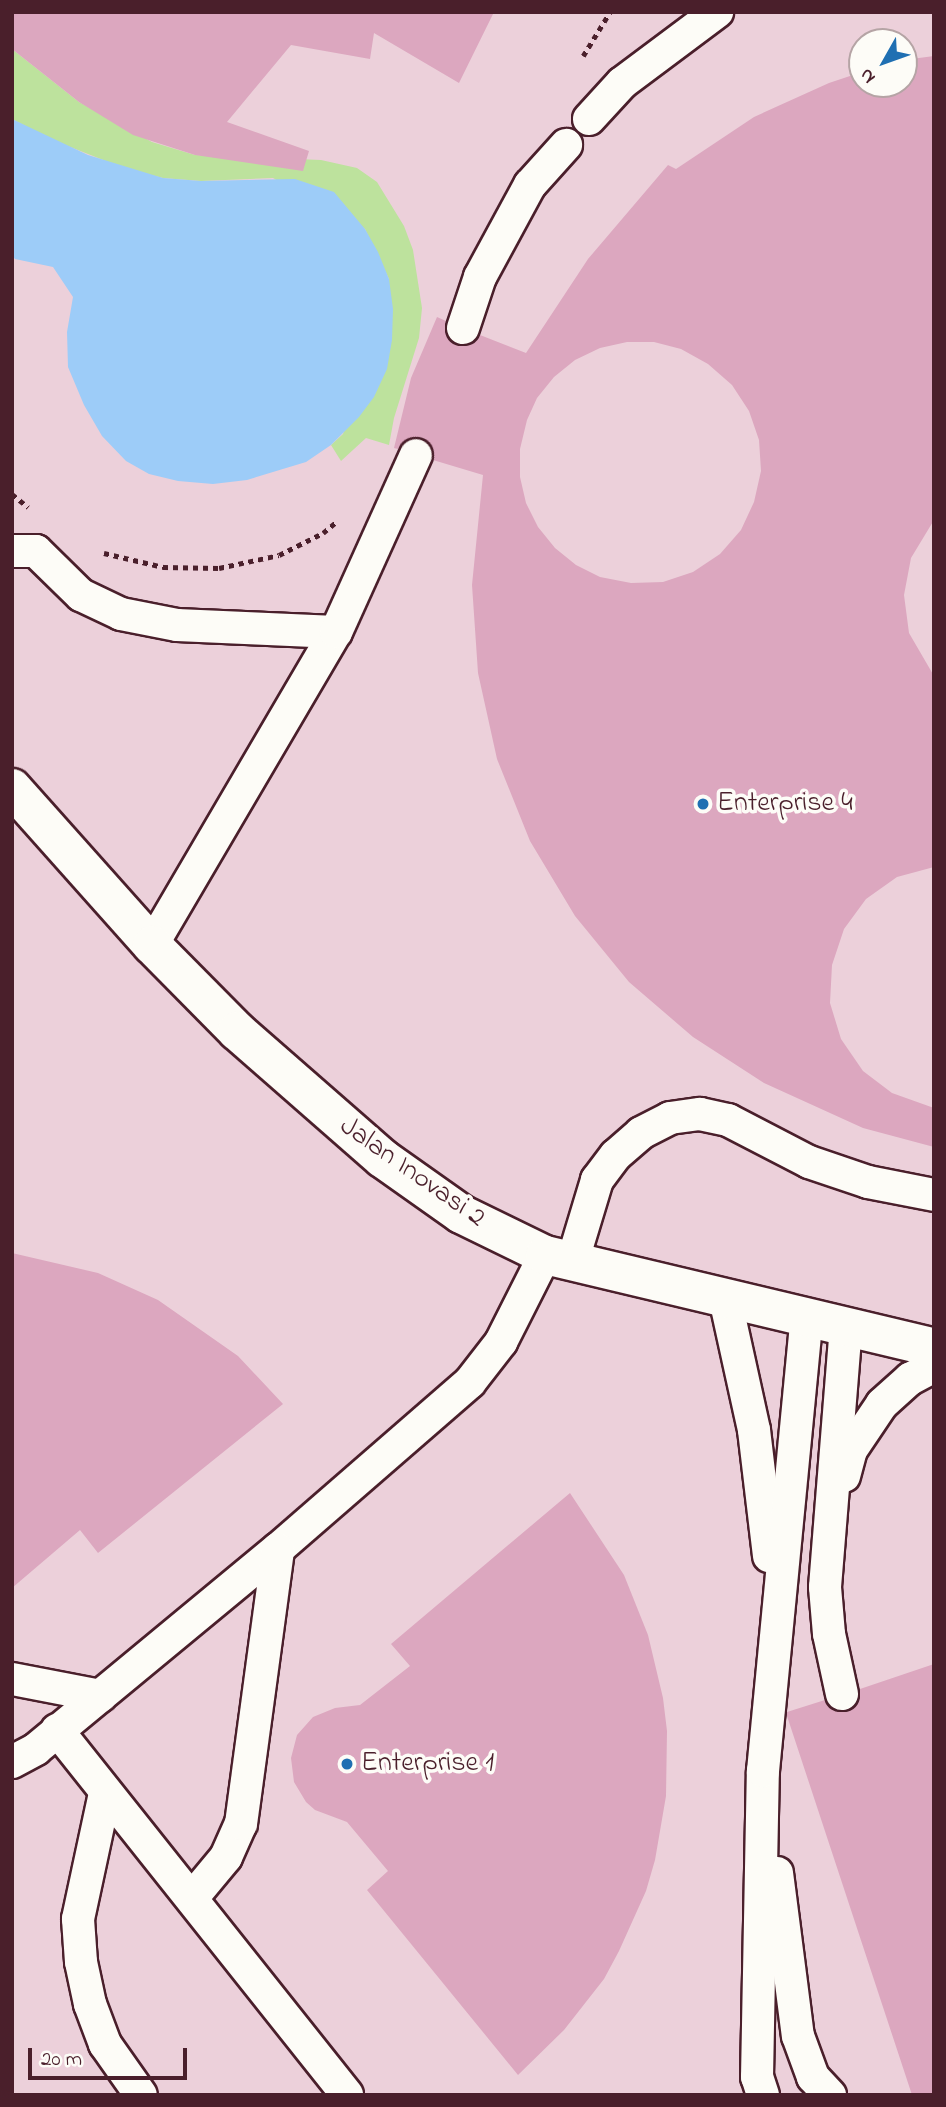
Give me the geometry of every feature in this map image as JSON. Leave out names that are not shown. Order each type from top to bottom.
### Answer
[{"type":"street","name":"Jalan Inovasi 2","points":[[12,788],[152,945],[237,1031],[382,1158],[461,1214],[558,1259],[934,1348]]},
{"type":"lane","points":[[589,119],[622,83],[717,12]]},
{"type":"lane","points":[[463,328],[480,277],[530,185],[566,145]]},
{"type":"lane","points":[[152,945],[336,632],[416,455]]},
{"type":"lane","points":[[12,551],[36,551],[81,595],[121,614],[177,625],[336,632]]},
{"type":"lane","points":[[12,1762],[100,1696],[278,1549],[479,1372],[558,1259],[597,1180],[616,1155],[641,1133],[670,1118],[700,1114],[728,1120],[809,1162],[868,1182],[934,1195]]},
{"type":"lane","points":[[725,1298],[742,1370],[765,1504],[775,1651]]},
{"type":"lane","points":[[762,2095],[757,2077],[763,1771],[807,1318]]},
{"type":"lane","points":[[842,1695],[829,1634],[825,1587],[846,1327]]},
{"type":"lane","points":[[828,1535],[851,1451],[861,1433],[897,1389],[909,1378],[934,1366]]},
{"type":"lane","points":[[192,1898],[226,1857],[241,1824],[278,1549]]},
{"type":"lane","points":[[12,1679],[100,1696]]},
{"type":"lane","points":[[57,1730],[347,2095]]},
{"type":"lane","points":[[763,1771],[804,2057],[813,2077],[830,2095]]},
{"type":"lane","points":[[105,1793],[78,1919],[81,1962],[90,2004],[105,2044],[141,2095]]},
{"type":"path","points":[[582,59],[610,12]]},
{"type":"path","points":[[12,495],[35,512]]},
{"type":"path","points":[[98,552],[163,568],[219,568],[279,555],[323,533],[343,516]]},
{"type":"shaded area","points":[[12,12],[934,12],[934,2095],[12,2095]]},
{"type":"green space","points":[[12,49],[79,102],[152,142],[195,155],[321,160],[357,168],[377,182],[404,226],[413,250],[422,308],[419,338],[394,418],[389,445],[366,438],[341,461],[331,445],[343,434],[389,279],[365,229],[273,178],[201,181],[163,178],[126,169],[50,139],[12,119]]},
{"type":"water","points":[[12,119],[88,155],[163,178],[201,181],[295,179],[334,192],[365,229],[378,252],[389,279],[393,309],[387,369],[374,397],[359,417],[331,445],[306,462],[247,480],[213,484],[178,481],[149,474],[126,461],[102,436],[84,405],[68,367],[67,332],[73,297],[53,267],[15,259],[12,255]]},
{"type":"building","points":[[12,12],[494,12],[459,83],[374,33],[370,59],[291,45],[227,122],[309,151],[303,171],[195,155],[133,135],[79,102],[12,49]]},
{"type":"building","points":[[934,56],[934,520],[911,558],[904,595],[909,633],[934,676],[934,867],[897,877],[866,899],[844,929],[832,965],[830,1003],[841,1039],[863,1071],[892,1093],[934,1108],[934,1147],[863,1128],[764,1083],[693,1037],[629,982],[575,916],[530,841],[497,759],[478,673],[472,585],[483,475],[433,460],[431,445],[423,438],[414,437],[405,441],[398,449],[394,448],[411,378],[437,317],[446,321],[445,332],[457,345],[467,346],[480,335],[526,353],[588,259],[668,165],[676,169],[754,117],[848,77],[848,98],[918,98],[918,58]],"holes":[[[627,342],[654,342],[681,349],[708,364],[732,385],[749,411],[759,440],[761,471],[754,502],[741,530],[720,554],[693,572],[663,582],[631,583],[600,577],[576,565],[555,548],[538,527],[526,503],[520,477],[520,449],[527,420],[537,398],[554,377],[575,360],[600,348]]]},
{"type":"building","points":[[12,1253],[98,1273],[158,1300],[238,1356],[283,1404],[98,1553],[80,1530],[12,1588]]},
{"type":"building","points":[[570,1493],[624,1575],[648,1635],[663,1698],[667,1731],[666,1796],[655,1860],[646,1891],[619,1951],[604,1979],[564,2030],[518,2075],[367,1890],[388,1871],[347,1822],[315,1810],[306,1802],[294,1782],[291,1758],[297,1735],[313,1717],[335,1708],[360,1705],[410,1666],[391,1644]]},
{"type":"building","points":[[934,1664],[934,2095],[912,2095],[787,1712],[825,1700],[836,1711],[847,1712],[859,1700],[860,1689]]},
{"type":"place","name":"Enterprise 4","points":[[703,804]]},
{"type":"place","name":"Enterprise 1","points":[[347,1764]]}]
